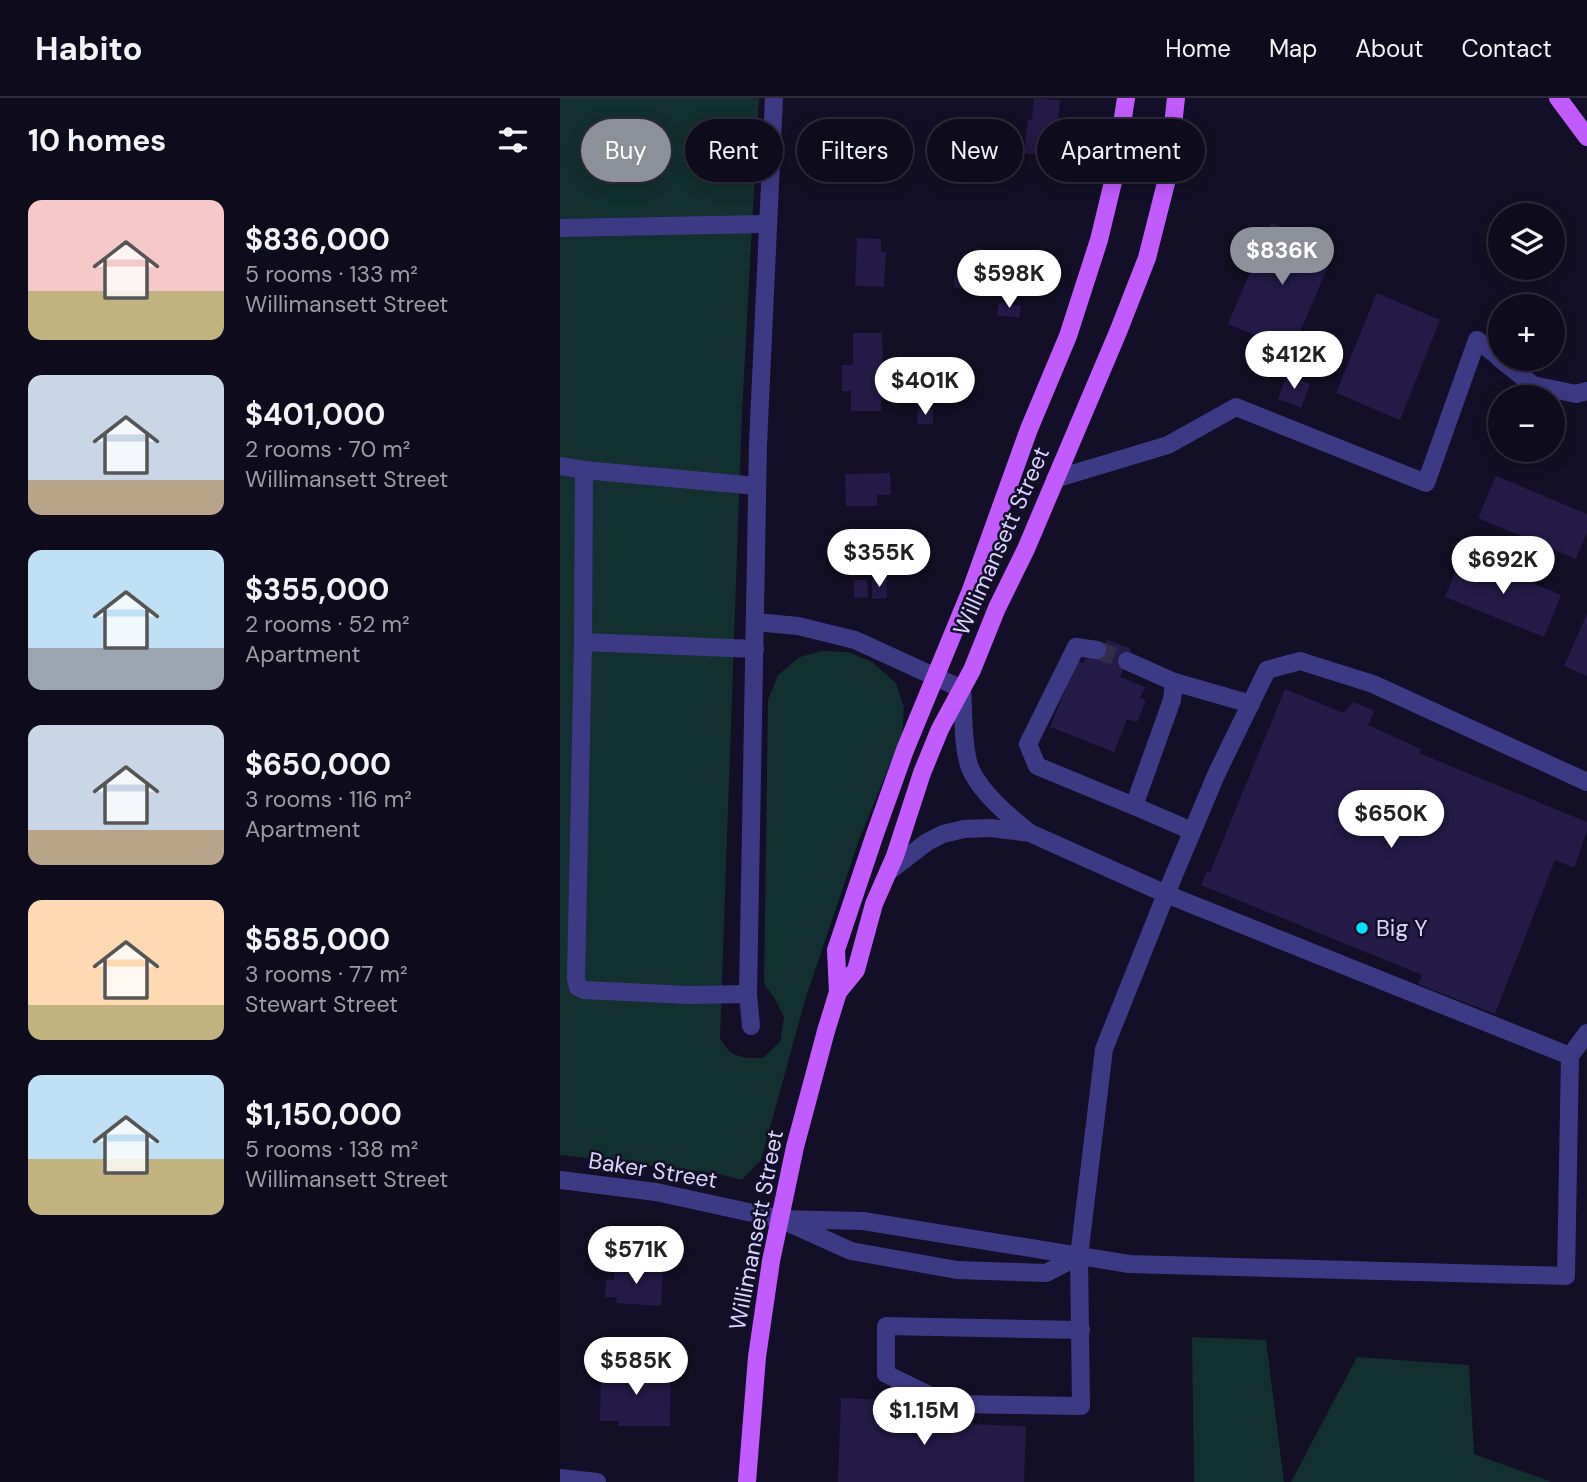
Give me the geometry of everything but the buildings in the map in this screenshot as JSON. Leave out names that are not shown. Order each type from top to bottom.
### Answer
[{"type":"main road","name":"Willimansett Street","points":[[747,1482],[757,1357],[764,1307],[779,1219],[804,1111],[838,992],[836,950],[905,750],[971,590],[1029,429],[1068,336],[1099,240],[1113,182],[1126,98]]},
{"type":"main road","name":"Willimansett Street","points":[[838,992],[856,970],[874,904],[940,729],[972,670],[997,608],[1026,549],[1147,258],[1167,178],[1176,98]]},
{"type":"main road","points":[[1558,98],[1587,137]]},
{"type":"street","points":[[751,1026],[748,994],[757,486],[774,98]]},
{"type":"street","points":[[560,228],[767,223]]},
{"type":"street","points":[[1055,479],[1168,445],[1236,407],[1426,483],[1477,340],[1488,349]]},
{"type":"street","points":[[1516,371],[1533,385],[1576,394],[1587,391]]},
{"type":"street","points":[[560,466],[757,486]]},
{"type":"street","points":[[584,470],[577,985],[583,990],[690,996],[748,994]]},
{"type":"street","points":[[755,622],[798,626],[855,640],[962,689],[970,766],[983,789],[1001,810],[1030,833],[1166,894],[1570,1056]]},
{"type":"street","points":[[583,642],[755,649]]},
{"type":"street","points":[[1097,650],[1076,647],[1028,744],[1037,766],[1192,831]]},
{"type":"street","points":[[1126,661],[1174,682],[1251,704]]},
{"type":"street","points":[[1081,1330],[886,1326],[886,1374],[948,1404],[1081,1406],[1081,1330],[1079,1256],[1104,1049],[1216,775],[1267,670],[1300,662],[1373,684],[1587,782]]},
{"type":"street","points":[[1134,806],[1172,700],[1174,682]]},
{"type":"street","points":[[888,872],[927,842],[943,834],[964,829],[991,828],[1030,833]]},
{"type":"street","points":[[779,1219],[863,1221],[1138,1264],[1566,1276],[1570,1056],[1587,1033]]},
{"type":"street","name":"Baker Street","points":[[560,1180],[656,1192],[779,1219]]},
{"type":"street","points":[[779,1219],[851,1251],[957,1270],[1046,1273],[1079,1256]]},
{"type":"street","points":[[560,1478],[597,1482]]},
{"type":"green space","points":[[560,98],[759,98],[758,119],[685,119],[685,182],[754,182],[742,412],[720,1038],[733,1054],[763,1058],[780,1042],[784,1017],[764,984],[768,700],[778,675],[800,657],[822,651],[848,652],[872,662],[896,683],[904,708],[902,735],[859,840],[806,997],[761,1160],[742,1180],[715,1173],[560,1155]]},
{"type":"green space","points":[[1192,1337],[1266,1340],[1284,1482],[1194,1482]]},
{"type":"green space","points":[[1357,1357],[1469,1365],[1474,1454],[1552,1482],[1291,1482]]},
{"type":"tunnel","points":[[1097,650],[1127,661]]},
{"type":"place","name":"Big Y","points":[[1362,928]]}]
